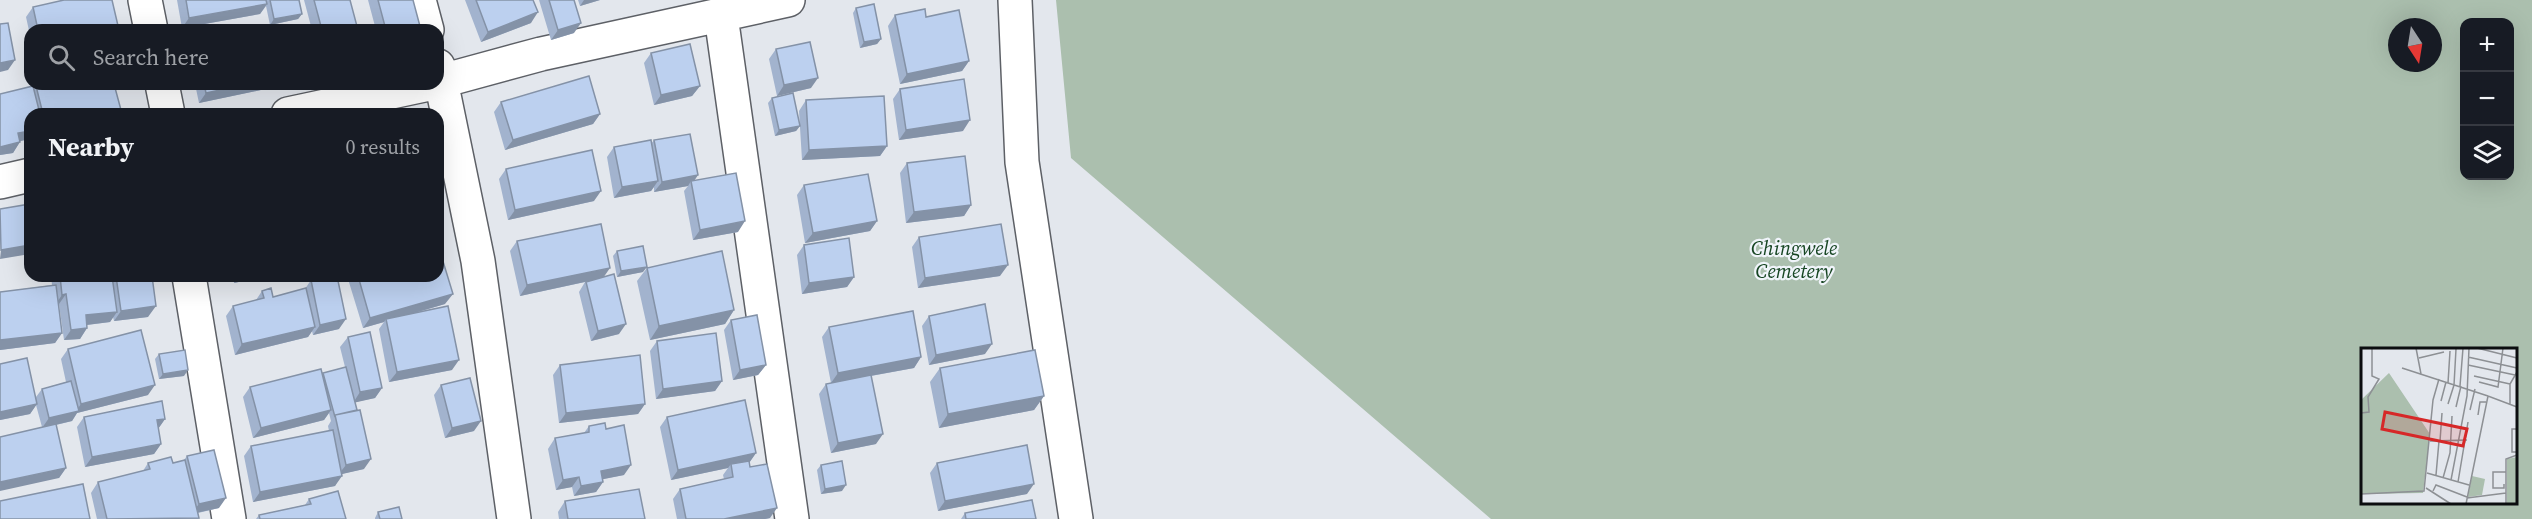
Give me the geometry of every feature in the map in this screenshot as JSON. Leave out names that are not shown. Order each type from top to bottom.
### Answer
[{"type":"street","points":[[145,0],[150,24]]},
{"type":"street","points":[[419,0],[426,24]]},
{"type":"street","points":[[1014,0],[1022,162],[1076,519]]},
{"type":"street","points":[[444,76],[721,16],[774,1]]},
{"type":"street","points":[[721,16],[792,519]]},
{"type":"street","points":[[163,90],[167,108]]},
{"type":"street","points":[[313,108],[387,90]]},
{"type":"street","points":[[440,90],[444,108]]},
{"type":"street","points":[[444,109],[478,261],[514,519]]},
{"type":"street","points":[[0,182],[24,176]]},
{"type":"street","points":[[190,282],[229,519]]},
{"type":"green space","name":"Chingwele Cemetery","points":[[1056,0],[2532,0],[2532,519],[1491,519],[1071,158]]},
{"type":"building","points":[[64,0],[112,0],[118,24],[37,24],[33,7]]},
{"type":"building","points":[[186,0],[266,0],[267,4],[189,18]]},
{"type":"building","points":[[270,0],[299,0],[302,14],[274,19]]},
{"type":"building","points":[[314,0],[350,0],[356,24],[320,24]]},
{"type":"building","points":[[378,0],[413,0],[419,24],[384,24]]},
{"type":"building","points":[[476,0],[533,0],[538,12],[488,32]]},
{"type":"building","points":[[549,0],[574,0],[581,23],[558,30]]},
{"type":"building","points":[[874,4],[881,39],[864,42],[856,8]]},
{"type":"building","points":[[925,9],[926,17],[959,10],[969,61],[907,74],[895,15]]},
{"type":"building","points":[[8,23],[15,60],[0,63],[0,24]]},
{"type":"building","points":[[810,42],[818,78],[784,85],[776,49]]},
{"type":"building","points":[[690,44],[700,86],[661,95],[651,53]]},
{"type":"building","points":[[589,76],[600,114],[513,140],[501,102]]},
{"type":"building","points":[[964,79],[970,120],[906,130],[900,89]]},
{"type":"building","points":[[24,88],[34,90],[38,108],[24,108],[24,132],[18,133],[20,142],[0,147],[0,94]]},
{"type":"building","points":[[37,90],[116,90],[120,108],[42,108]]},
{"type":"building","points":[[793,93],[800,126],[779,130],[772,98]]},
{"type":"building","points":[[884,96],[887,146],[809,150],[806,100]]},
{"type":"building","points":[[690,134],[698,175],[662,182],[654,140]]},
{"type":"building","points":[[651,140],[658,181],[622,187],[614,147]]},
{"type":"building","points":[[592,150],[601,191],[515,210],[506,169]]},
{"type":"building","points":[[965,156],[971,205],[914,212],[907,163]]},
{"type":"building","points":[[736,173],[745,221],[700,230],[691,181]]},
{"type":"building","points":[[868,174],[877,221],[813,233],[804,185]]},
{"type":"building","points":[[24,205],[24,246],[1,250],[0,209]]},
{"type":"building","points":[[601,224],[610,268],[527,285],[517,241]]},
{"type":"building","points":[[1001,224],[1008,265],[925,278],[919,237]]},
{"type":"building","points":[[849,238],[854,277],[809,283],[804,245]]},
{"type":"building","points":[[643,246],[647,267],[621,271],[617,251]]},
{"type":"building","points":[[722,251],[734,310],[659,326],[647,268]]},
{"type":"building","points":[[444,265],[453,294],[370,318],[360,282],[444,282]]},
{"type":"building","points":[[614,274],[626,324],[598,331],[586,282]]},
{"type":"building","points":[[61,282],[113,282],[117,312],[86,315],[87,328],[71,330],[66,294],[62,295]]},
{"type":"building","points":[[117,282],[153,282],[156,306],[121,311]]},
{"type":"building","points":[[311,282],[338,282],[346,319],[320,325]]},
{"type":"building","points":[[56,285],[62,333],[0,340],[0,292]]},
{"type":"building","points":[[271,288],[273,297],[306,288],[315,327],[242,344],[233,306],[264,298],[262,291]]},
{"type":"building","points":[[985,304],[992,344],[936,355],[929,316]]},
{"type":"building","points":[[448,306],[459,360],[397,372],[386,319]]},
{"type":"building","points":[[913,311],[921,357],[838,373],[829,327]]},
{"type":"building","points":[[757,315],[766,365],[740,370],[731,320]]},
{"type":"building","points":[[141,330],[155,385],[81,404],[68,349]]},
{"type":"building","points":[[370,332],[382,388],[360,392],[348,337]]},
{"type":"building","points":[[716,333],[722,381],[663,389],[657,341]]},
{"type":"building","points":[[185,350],[188,370],[163,374],[159,354]]},
{"type":"building","points":[[1035,350],[1044,396],[948,414],[940,368]]},
{"type":"building","points":[[640,355],[645,404],[566,413],[560,365]]},
{"type":"building","points":[[27,358],[37,404],[0,412],[0,364]]},
{"type":"building","points":[[346,367],[357,410],[335,415],[335,417],[323,373]]},
{"type":"building","points":[[321,369],[331,410],[261,428],[250,387]]},
{"type":"building","points":[[871,375],[883,434],[838,443],[826,384]]},
{"type":"building","points":[[470,378],[481,421],[452,428],[441,385]]},
{"type":"building","points":[[71,381],[79,411],[49,418],[42,389]]},
{"type":"building","points":[[745,400],[756,453],[678,470],[667,417]]},
{"type":"building","points":[[162,401],[165,419],[157,420],[161,444],[92,457],[84,417]]},
{"type":"building","points":[[360,410],[371,459],[346,465],[335,415]]},
{"type":"building","points":[[605,423],[606,429],[624,425],[631,465],[601,471],[603,482],[581,486],[579,477],[563,480],[555,438],[589,432],[589,426]]},
{"type":"building","points":[[56,424],[66,468],[0,482],[0,437]]},
{"type":"building","points":[[333,430],[342,476],[260,492],[251,446]]},
{"type":"building","points":[[1027,445],[1034,484],[945,501],[937,463]]},
{"type":"building","points":[[214,450],[226,498],[199,504],[187,456]]},
{"type":"building","points":[[171,457],[173,463],[185,460],[199,518],[107,519],[98,482],[150,469],[148,463]]},
{"type":"building","points":[[749,461],[750,467],[767,464],[777,508],[724,519],[686,519],[680,489],[733,477],[731,464]]},
{"type":"building","points":[[842,461],[846,485],[825,489],[821,465]]},
{"type":"building","points":[[83,484],[90,519],[0,519],[0,501]]},
{"type":"building","points":[[639,489],[645,519],[568,519],[565,501]]},
{"type":"building","points":[[338,491],[346,519],[260,519],[259,515],[311,504],[309,499]]},
{"type":"building","points":[[1032,500],[1036,519],[966,519],[965,513]]},
{"type":"building","points":[[399,507],[402,519],[380,519],[378,512]]}]
